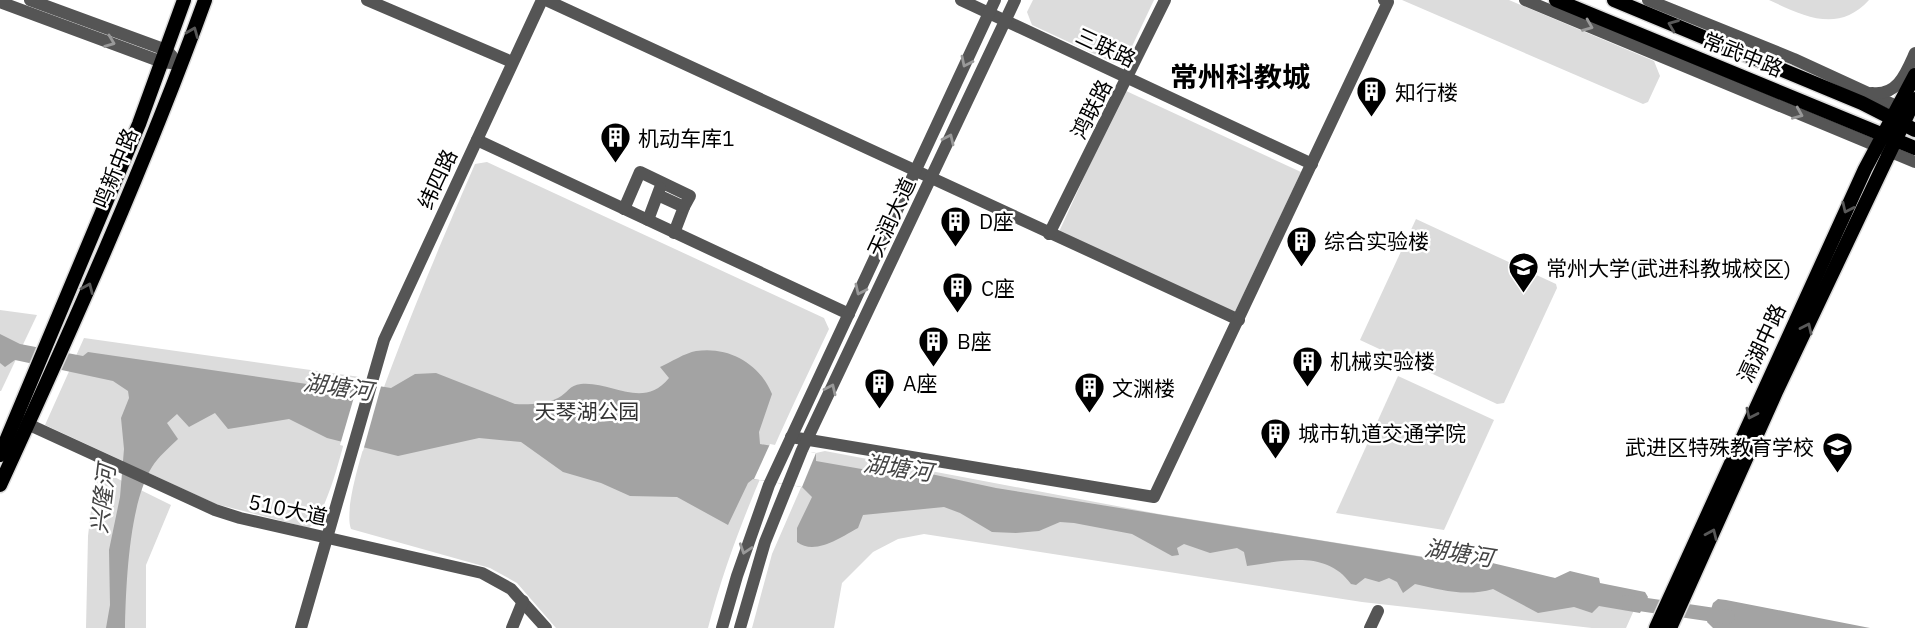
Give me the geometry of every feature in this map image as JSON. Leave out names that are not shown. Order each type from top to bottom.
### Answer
[{"type":"main road","name":"鸣新中路","points":[[55,349],[184,0]]},
{"type":"main road","name":"鸣新中路","points":[[55,349],[180,64],[205,0]]},
{"type":"main road","name":"常武中路","points":[[1556,0],[1887,143],[1915,148]]},
{"type":"main road","name":"常武中路","points":[[1614,0],[1862,103],[1908,114]]},
{"type":"main road","name":"滆湖中路","points":[[1669,620],[1752,412],[1887,143],[1908,114],[1915,75]]},
{"type":"main road","points":[[0,485],[38,368],[55,349]]},
{"type":"main road","points":[[0,455],[54,369],[55,349]]},
{"type":"main road","points":[[1656,628],[1669,620]]},
{"type":"street","points":[[30,0],[180,64]]},
{"type":"street","points":[[367,0],[512,62]]},
{"type":"street","points":[[544,0],[1239,320]]},
{"type":"street","name":"纬四路","points":[[327,537],[384,340],[512,62],[544,0]]},
{"type":"street","name":"三联路","points":[[961,0],[1312,164]]},
{"type":"street","name":"天润大道","points":[[722,628],[740,565],[769,485],[995,0]]},
{"type":"street","name":"天润大道","points":[[740,628],[761,553],[786,486],[1015,0]]},
{"type":"street","name":"鸿联路","points":[[1049,234],[1165,0]]},
{"type":"street","points":[[1525,0],[1887,143],[1915,162]]},
{"type":"street","points":[[1648,0],[1868,93],[1908,114]]},
{"type":"street","points":[[789,442],[1154,497],[1386,1]]},
{"type":"street","points":[[0,2],[164,56]]},
{"type":"street","points":[[1868,93],[1893,89],[1904,76],[1915,53]]},
{"type":"street","points":[[477,140],[849,314]]},
{"type":"street","points":[[624,209],[640,172],[661,181],[690,200]]},
{"type":"street","points":[[648,220],[660,196],[661,181]]},
{"type":"street","points":[[660,196],[690,200]]},
{"type":"street","points":[[674,233],[690,200]]},
{"type":"street","name":"510大道","points":[[22,422],[122,469],[240,518],[482,573],[498,580],[523,601],[546,628]]},
{"type":"street","points":[[301,628],[327,537]]},
{"type":"street","points":[[512,628],[523,601]]},
{"type":"street","points":[[1370,628],[1378,611]]},
{"type":"green space","points":[[1033,0],[1154,0],[1126,59],[1114,63],[1032,25],[1027,12]]},
{"type":"green space","points":[[1402,0],[1509,0],[1654,61],[1660,76],[1648,102],[1643,104]]},
{"type":"green space","points":[[1769,0],[1869,0],[1845,17],[1820,19],[1795,12]]},
{"type":"green space","points":[[1124,90],[1301,172],[1234,314],[1058,234]]},
{"type":"green space","name":"天琴湖公园","points":[[487,162],[824,318],[829,329],[746,513],[708,628],[556,628],[517,583],[490,568],[351,529],[350,503],[376,409],[421,292],[475,164]]},
{"type":"green space","points":[[1416,219],[1556,284],[1557,288],[1504,403],[1497,404],[1360,340]]},
{"type":"green space","points":[[0,310],[37,315],[1,391],[0,391]]},
{"type":"green space","points":[[84,338],[360,377],[333,480],[318,517],[309,528],[216,504],[45,425]]},
{"type":"green space","points":[[1398,376],[1494,420],[1444,530],[1336,513]]},
{"type":"green space","points":[[825,451],[1159,514],[1642,592],[1626,628],[1592,628],[1362,602],[924,534],[898,539],[873,552],[842,583],[834,628],[752,628],[772,554],[816,453]]},
{"type":"green space","points":[[96,468],[171,505],[146,565],[146,628],[86,628],[88,536]]},
{"type":"shaded area","points":[[0,334],[20,344],[83,356],[88,352],[348,390],[360,383],[391,388],[415,374],[436,373],[515,404],[537,404],[553,400],[581,384],[627,392],[649,392],[669,378],[660,367],[692,352],[720,351],[742,359],[751,366],[767,383],[772,394],[759,432],[760,444],[816,453],[816,461],[890,474],[931,474],[996,488],[1453,562],[1488,562],[1555,578],[1570,571],[1599,578],[1600,583],[1645,592],[1648,597],[1640,613],[1599,606],[1592,613],[1574,607],[1538,613],[1493,589],[1463,593],[1415,584],[1403,593],[1397,582],[1389,578],[1379,582],[1365,578],[1356,585],[1351,584],[1341,573],[1317,562],[1289,560],[1247,566],[1244,552],[1237,548],[1210,553],[1184,544],[1177,548],[1179,555],[1172,556],[1132,534],[1074,523],[1060,522],[1039,531],[992,532],[944,507],[863,515],[858,528],[836,540],[820,546],[804,546],[797,542],[797,528],[812,497],[802,487],[753,479],[748,483],[728,525],[677,497],[630,496],[601,483],[563,472],[521,442],[479,438],[398,456],[327,438],[289,419],[228,429],[215,413],[189,427],[177,414],[167,423],[178,439],[152,467],[138,502],[130,545],[125,628],[106,628],[110,605],[109,550],[120,497],[124,449],[121,418],[129,398],[128,391],[113,381],[15,360],[5,367],[0,363]]},
{"type":"shaded area","points":[[1718,599],[1870,628],[1713,628],[1707,622],[1713,603]]},
{"type":"pier","points":[[359,380],[382,383],[363,451],[340,445]]},
{"type":"pier","points":[[770,444],[816,453],[802,487],[754,479]]},
{"type":"waterway","name":"湖塘河","points":[[1626,602],[1728,617]]},
{"type":"place","name":"知行楼","points":[[1372,119]]},
{"type":"place","name":"机动车库1","points":[[615,165]]},
{"type":"place","name":"D座","points":[[956,248]]},
{"type":"place","name":"综合实验楼","points":[[1301,268]]},
{"type":"place","name":"常州大学(武进科教城校区)","points":[[1523,295]]},
{"type":"place","name":"C座","points":[[958,315]]},
{"type":"place","name":"B座","points":[[934,368]]},
{"type":"place","name":"机械实验楼","points":[[1307,388]]},
{"type":"place","name":"A座","points":[[880,410]]},
{"type":"place","name":"文渊楼","points":[[1089,415]]},
{"type":"place","name":"城市轨道交通学院","points":[[1275,460]]},
{"type":"place","name":"武进区特殊教育学校","points":[[1837,474]]},
{"type":"district","name":"常州科教城","points":[[1240,76]]},
{"type":"water label","name":"兴隆河","points":[[102,499]]}]
